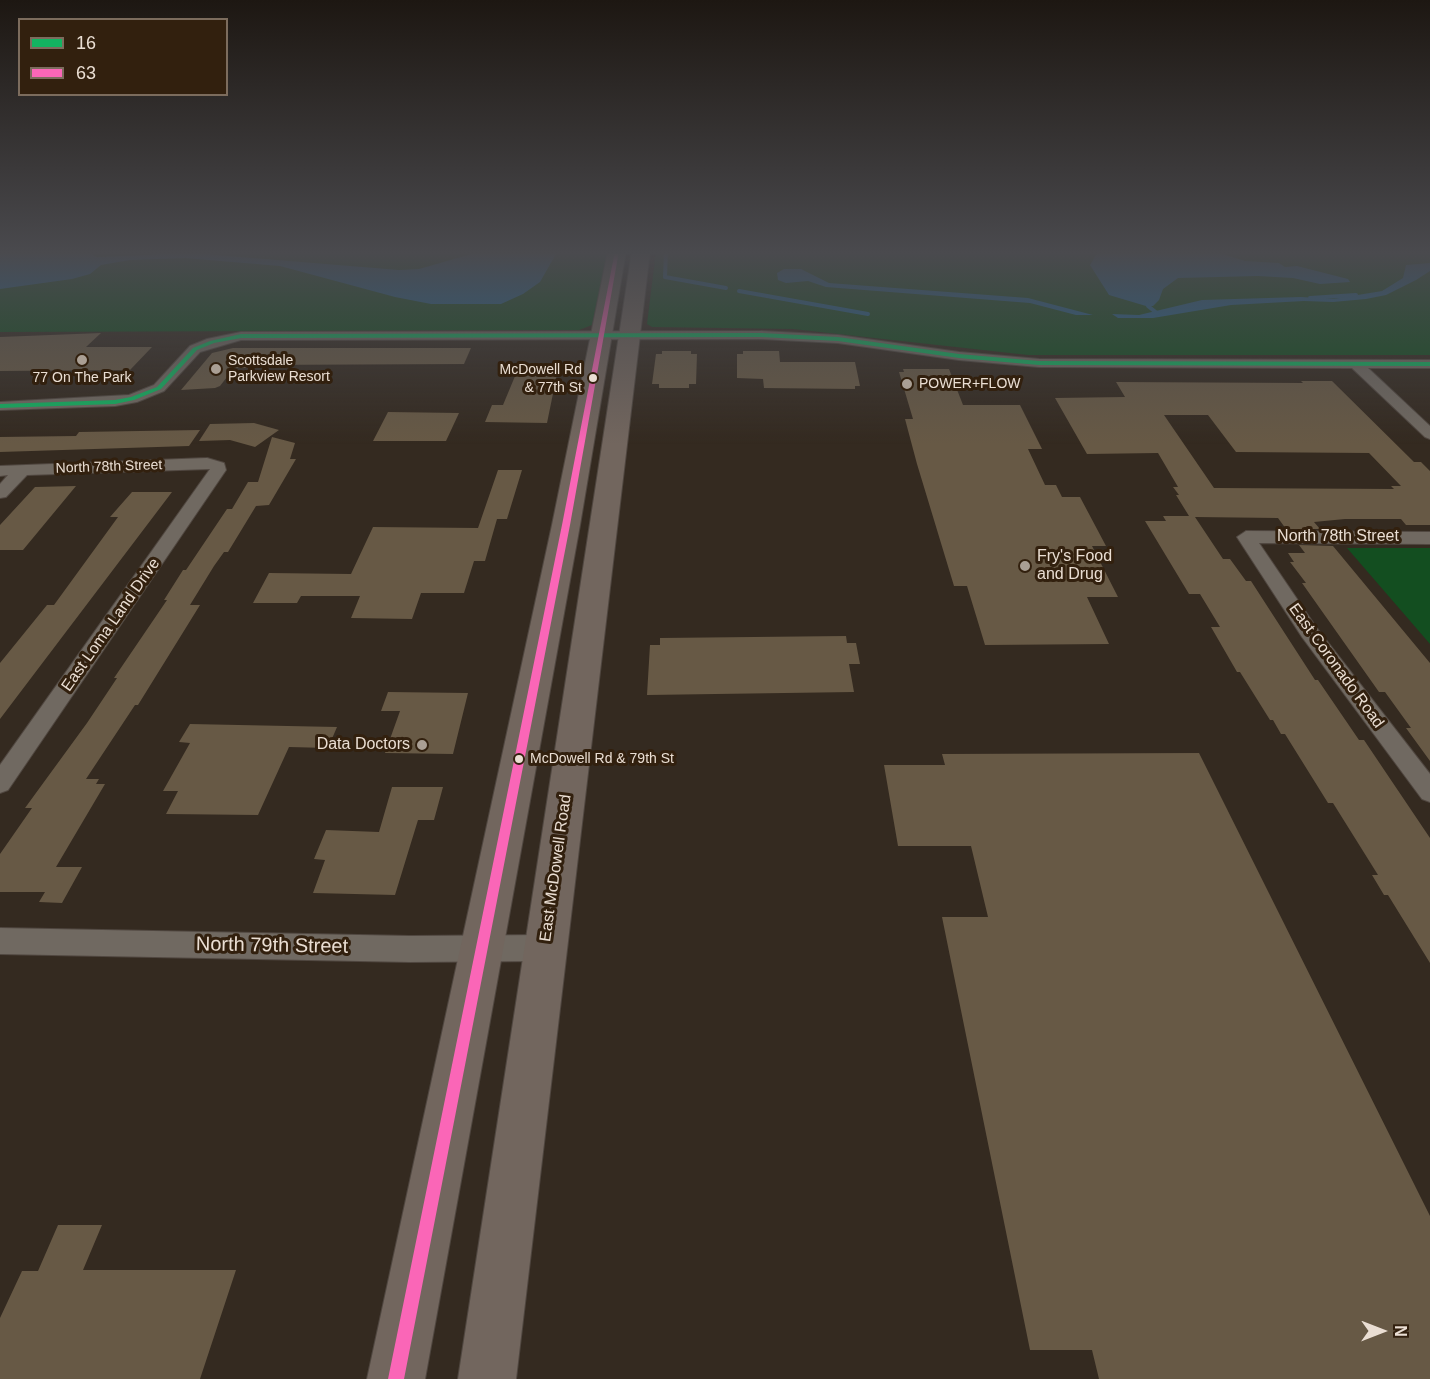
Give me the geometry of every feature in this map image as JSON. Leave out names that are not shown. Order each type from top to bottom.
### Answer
[{"type":"main road","name":"East McDowell Road","points":[[487,1379],[544,948],[615,335],[614,315]]},
{"type":"main road","name":"East McDowell Road","points":[[396,1379],[566,525],[615,335],[623,315]]},
{"type":"street","points":[[0,406],[115,402],[132,399],[159,388],[195,349],[219,340],[241,336],[761,335],[838,339],[959,356],[1039,363],[1430,364]]},
{"type":"street","points":[[1356,364],[1430,434]]},
{"type":"street","name":"North 78th Street","points":[[0,471],[207,463],[218,466]]},
{"type":"street","name":"East Loma Land Drive","points":[[0,783],[216,475],[218,466]]},
{"type":"street","points":[[0,493],[23,470]]},
{"type":"street","name":"North 78th Street","points":[[1246,537],[1430,538]]},
{"type":"street","name":"East Coronado Road","points":[[1246,537],[1309,632],[1430,792]]},
{"type":"street","name":"North 79th Street","points":[[0,940],[480,949],[544,948]]},
{"type":"green space","points":[[0,315],[594,315],[592,325],[579,330],[0,332]]},
{"type":"green space","points":[[648,315],[1430,315],[1430,355],[1028,355],[793,329],[652,327],[647,324]]},
{"type":"green space","points":[[1347,548],[1430,548],[1430,644]]},
{"type":"water","points":[[1114,315],[1169,315],[1153,318],[1118,318]]},
{"type":"building","name":"77 On The Park","points":[[101,333],[86,347],[152,347],[130,370],[0,371],[0,337]]},
{"type":"building","name":"Scottsdale Parkview Resort","points":[[233,348],[471,348],[464,364],[248,365],[246,368],[234,368],[220,386],[215,388],[181,390],[212,353]]},
{"type":"building","points":[[662,351],[691,351],[691,354],[697,354],[696,384],[689,384],[689,388],[659,388],[659,384],[652,384],[656,354],[662,354]]},
{"type":"building","points":[[743,351],[779,351],[780,362],[855,362],[860,386],[855,386],[855,389],[764,388],[763,379],[737,378],[737,354],[743,354]]},
{"type":"building","points":[[518,369],[558,369],[547,423],[485,422],[492,405],[503,405]]},
{"type":"building","name":"Fry's Food and Drug","points":[[903,369],[949,369],[963,405],[1020,405],[1042,449],[1028,449],[1045,485],[1056,485],[1062,497],[1080,497],[1106,546],[1092,546],[1118,597],[1087,597],[1109,644],[985,645],[967,586],[954,586],[917,464],[905,419],[913,419],[899,372],[904,372]]},
{"type":"building","points":[[1301,381],[1332,381],[1414,462],[1421,462],[1430,471],[1430,525],[1406,525],[1401,519],[1345,519],[1314,522],[1320,529],[1286,529],[1278,518],[1195,517],[1223,559],[1230,559],[1246,581],[1251,581],[1315,680],[1318,680],[1359,740],[1364,740],[1430,838],[1430,963],[1388,895],[1384,895],[1372,875],[1378,875],[1333,803],[1328,803],[1285,734],[1281,734],[1273,720],[1270,720],[1240,672],[1237,672],[1211,627],[1220,627],[1200,594],[1189,594],[1145,521],[1166,521],[1163,516],[1189,516],[1173,487],[1178,487],[1158,453],[1087,454],[1055,398],[1125,397],[1116,382],[1303,383]],"holes":[[[1164,415],[1208,415],[1236,452],[1369,453],[1401,486],[1391,486],[1394,489],[1214,488]]]},
{"type":"building","points":[[388,412],[459,413],[446,441],[373,441]]},
{"type":"building","points":[[254,423],[279,430],[255,447],[230,440],[199,441],[210,424]]},
{"type":"building","points":[[200,430],[189,446],[0,452],[0,437],[76,436],[79,432]]},
{"type":"building","points":[[272,437],[295,443],[290,459],[296,459],[269,505],[256,506],[228,552],[224,552],[214,566],[190,605],[200,605],[138,705],[135,705],[86,779],[99,779],[96,784],[105,784],[56,867],[82,867],[62,903],[39,902],[45,892],[0,892],[0,854],[32,808],[25,808],[117,678],[114,678],[167,600],[164,600],[183,570],[186,570],[227,509],[232,509],[248,482],[258,482]]},
{"type":"building","points":[[498,470],[522,470],[507,519],[497,519],[485,561],[474,561],[464,593],[421,593],[412,619],[351,618],[360,596],[301,596],[297,603],[253,603],[269,573],[351,574],[373,527],[478,528]]},
{"type":"building","points":[[76,486],[23,550],[0,550],[0,525],[35,487]]},
{"type":"building","points":[[132,492],[172,492],[0,719],[0,663],[47,605],[54,605],[118,517],[110,517]]},
{"type":"building","points":[[1299,545],[1333,546],[1430,663],[1430,761],[1406,728],[1411,728],[1385,692],[1379,692],[1302,583],[1306,583],[1290,562],[1294,562],[1288,553],[1305,553]]},
{"type":"building","points":[[846,636],[847,643],[856,643],[860,664],[849,664],[854,692],[647,695],[650,645],[660,645],[660,638]]},
{"type":"building","points":[[388,692],[468,693],[453,754],[385,753],[400,711],[381,711]]},
{"type":"building","points":[[190,724],[337,727],[328,748],[289,747],[258,815],[166,814],[178,791],[163,791],[190,743],[179,742]]},
{"type":"building","points":[[1199,753],[1430,1216],[1430,1379],[1099,1379],[1092,1350],[1030,1350],[942,917],[988,917],[971,846],[898,846],[884,765],[945,765],[942,754]]},
{"type":"building","points":[[392,787],[443,787],[434,820],[418,820],[395,895],[313,893],[325,860],[314,859],[326,830],[379,832]]},
{"type":"building","points":[[58,1225],[102,1225],[83,1270],[236,1270],[200,1379],[0,1379],[0,1318],[22,1271],[38,1271]]},
{"type":"transit line","name":"63","points":[[396,1379],[566,525],[605,315]]},
{"type":"transit line","name":"16","points":[[0,406],[115,402],[132,399],[159,388],[195,349],[212,342],[241,336],[761,335],[838,339],[959,356],[1039,363],[1430,364]]},
{"type":"place","name":"77 On The Park","points":[[82,360]]},
{"type":"place","name":"Scottsdale Parkview Resort","points":[[216,369]]},
{"type":"place","name":"McDowell Rd & 77th St","points":[[593,378]]},
{"type":"place","name":"POWER+FLOW","points":[[907,384]]},
{"type":"place","name":"Fry's Food and Drug","points":[[1025,566]]},
{"type":"place","name":"Data Doctors","points":[[422,745]]},
{"type":"place","name":"McDowell Rd & 79th St","points":[[519,759]]}]
